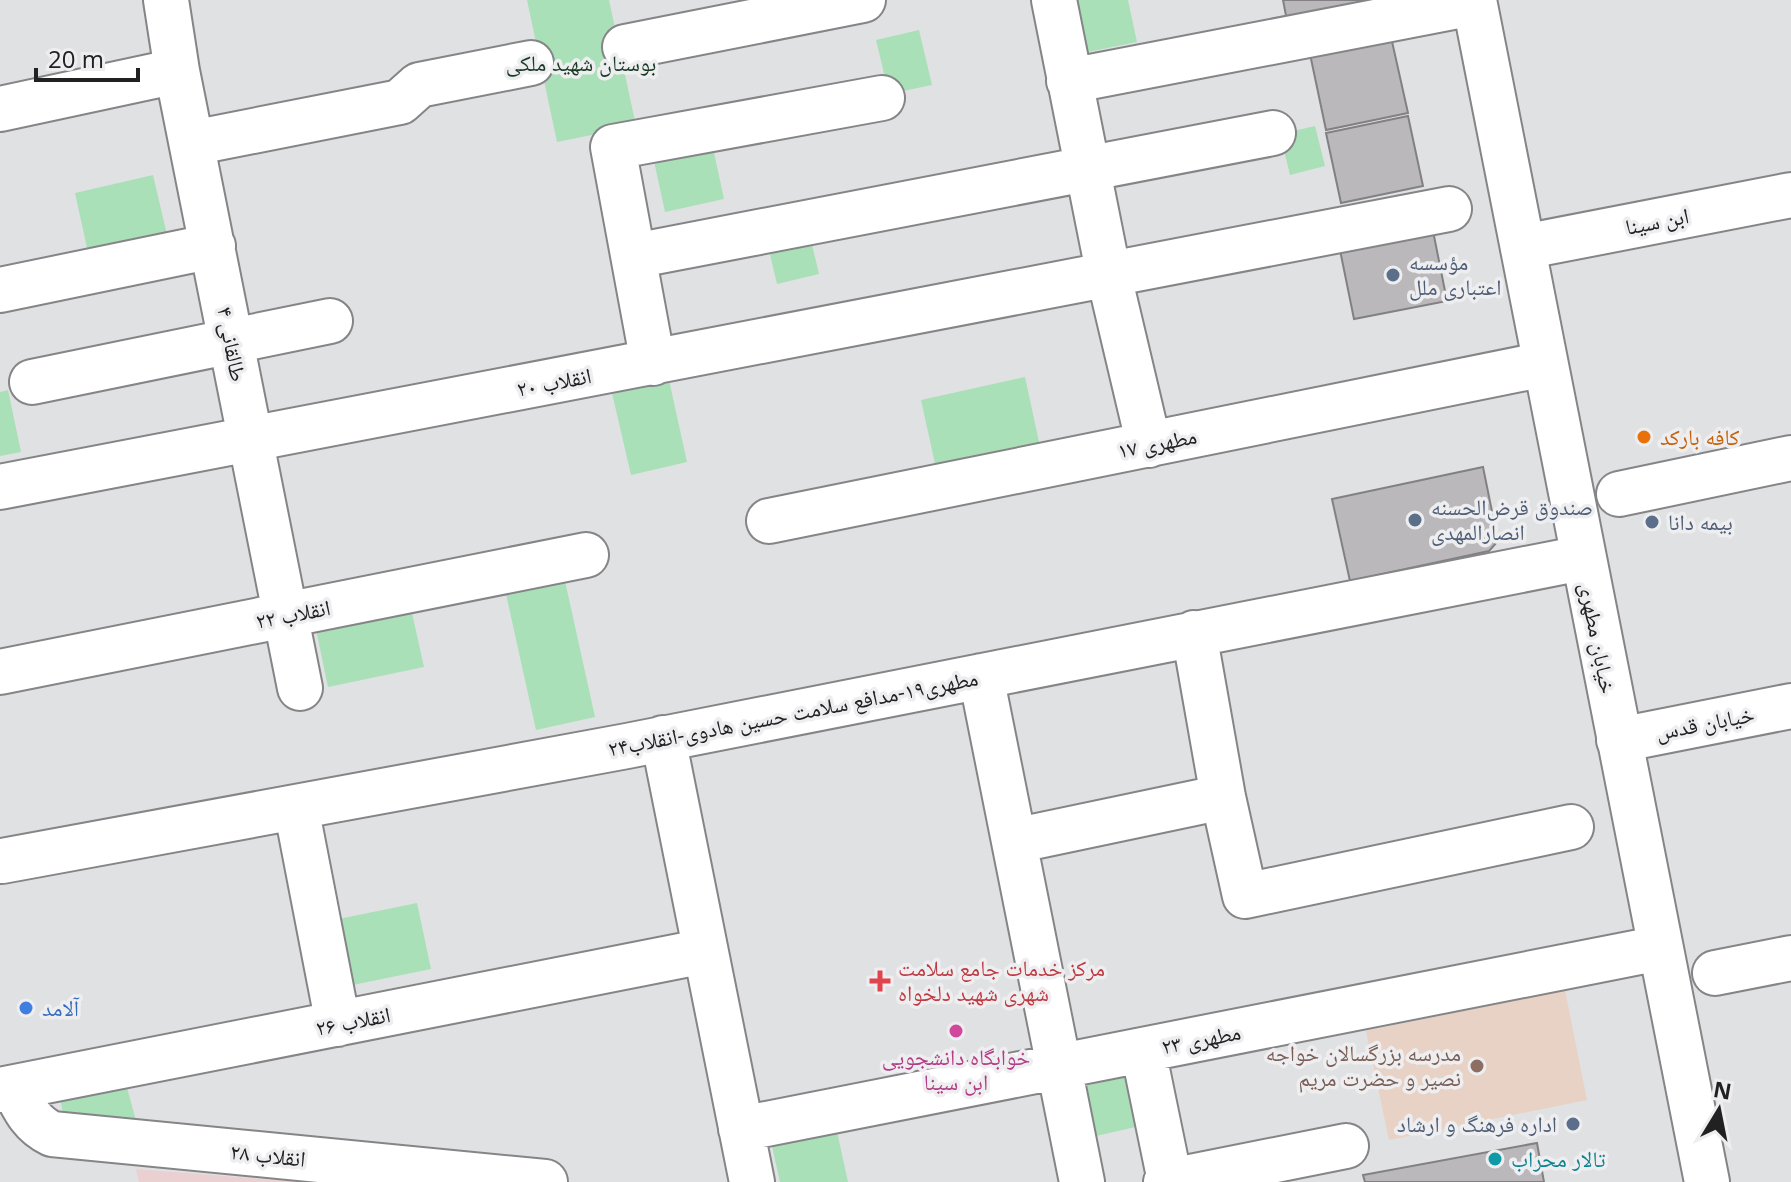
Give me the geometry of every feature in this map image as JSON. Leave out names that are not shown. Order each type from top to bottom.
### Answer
[{"type":"street","name":"طالقانی ۴","points":[[166,0],[177,71],[300,688]]},
{"type":"street","points":[[625,47],[863,0]]},
{"type":"street","points":[[1054,0],[1109,276],[1149,445]]},
{"type":"street","points":[[1069,81],[1474,2]]},
{"type":"street","name":"خیابان مطهری","points":[[1474,2],[1707,1182]]},
{"type":"street","points":[[192,143],[400,102],[419,85],[531,63]]},
{"type":"street","points":[[0,109],[177,71]]},
{"type":"street","points":[[653,363],[613,147],[882,98]]},
{"type":"street","points":[[634,256],[1273,133]]},
{"type":"street","name":"ابن سینا","points":[[1523,247],[1791,195]]},
{"type":"street","name":"انقلاب ۲۰","points":[[0,487],[1449,209]]},
{"type":"street","points":[[0,290],[213,246]]},
{"type":"street","points":[[32,382],[330,321]]},
{"type":"street","name":"مطهری ۱۷","points":[[769,521],[1545,364]]},
{"type":"street","points":[[1619,494],[1791,458]]},
{"type":"street","name":"انقلاب ۲۲","points":[[0,672],[586,555]]},
{"type":"street","name":"مطهری۱۹-مدافع سلامت حسین هادوی-انقلاب۲۴","points":[[2,861],[663,738],[1582,558]]},
{"type":"street","points":[[1194,633],[1223,797],[1245,896],[1571,827]]},
{"type":"street","points":[[981,676],[1082,1182]]},
{"type":"street","name":"خیابان قدس","points":[[1619,740],[1791,706]]},
{"type":"street","points":[[663,738],[752,1182]]},
{"type":"street","points":[[1014,841],[1223,797]]},
{"type":"street","points":[[296,807],[338,1024]]},
{"type":"street","name":"مطهری ۲۳","points":[[741,1129],[1660,948]]},
{"type":"street","name":"انقلاب ۲۶","points":[[7,1089],[705,951]]},
{"type":"street","points":[[1715,973],[1791,958]]},
{"type":"street","points":[[1143,1050],[1168,1182],[1346,1146]]},
{"type":"street","name":"انقلاب ۲۸","points":[[7,1089],[38,1127],[52,1134],[545,1182]]},
{"type":"shaded area","name":"مدرسه بزرگسالان خواجه نصیر و حضرت مریم","points":[[1565,990],[1587,1100],[1389,1140],[1366,1031]]},
{"type":"shaded area","points":[[136,1169],[301,1182],[139,1182]]},
{"type":"green space","name":"بوستان شهید ملکی","points":[[527,0],[609,0],[636,126],[557,142]]},
{"type":"green space","points":[[1077,0],[1128,0],[1137,42],[1088,52]]},
{"type":"green space","points":[[919,30],[932,85],[889,94],[876,40]]},
{"type":"green space","points":[[1315,126],[1325,166],[1290,175],[1280,134]]},
{"type":"green space","points":[[713,148],[724,199],[665,212],[654,161]]},
{"type":"green space","points":[[153,175],[168,239],[89,257],[75,193]]},
{"type":"green space","points":[[810,236],[819,274],[777,284],[768,246]]},
{"type":"green space","points":[[1025,377],[1041,451],[937,473],[921,400]]},
{"type":"green space","points":[[669,380],[687,462],[631,475],[612,393]]},
{"type":"green space","points":[[8,390],[21,452],[0,456],[0,392]]},
{"type":"green space","points":[[565,581],[595,717],[536,730],[506,594]]},
{"type":"green space","points":[[410,604],[424,667],[328,687],[315,625]]},
{"type":"green space","points":[[417,903],[431,969],[343,987],[329,921]]},
{"type":"green space","points":[[1129,1076],[1140,1126],[1087,1138],[1075,1088]]},
{"type":"green space","points":[[125,1080],[139,1132],[64,1119],[59,1093]]},
{"type":"green space","points":[[836,1127],[848,1182],[780,1182],[771,1142]]},
{"type":"building","points":[[1283,0],[1397,0],[1288,26]]},
{"type":"building","points":[[1391,37],[1408,113],[1326,130],[1310,54]]},
{"type":"building","points":[[1408,116],[1423,186],[1341,203],[1326,133]]},
{"type":"building","name":"مؤسسه اعتباری ملل","points":[[1433,231],[1447,301],[1354,319],[1340,250]]},
{"type":"building","name":"صندوق قرض‌الحسنه انصارالمهدی","points":[[1483,467],[1498,541],[1489,551],[1350,581],[1332,499]]},
{"type":"building","name":"تالار محراب","points":[[1537,1143],[1544,1182],[1365,1182],[1363,1175]]},
{"type":"place","name":"مؤسسه اعتباری ملل","points":[[1393,275]]},
{"type":"place","name":"کافه بارکد","points":[[1644,437]]},
{"type":"place","name":"صندوق قرض‌الحسنه انصارالمهدی","points":[[1415,520]]},
{"type":"place","name":"بیمه دانا","points":[[1652,522]]},
{"type":"place","name":"مرکز خدمات جامع سلامت شهری شهید دلخواه","points":[[880,981]]},
{"type":"place","name":"آلامد","points":[[26,1008]]},
{"type":"place","name":"خوابگاه دانشجویی ابن سینا","points":[[956,1031]]},
{"type":"place","name":"مدرسه بزرگسالان خواجه نصیر و حضرت مریم","points":[[1477,1066]]},
{"type":"place","name":"اداره فرهنگ و ارشاد","points":[[1573,1124]]},
{"type":"place","name":"تالار محراب","points":[[1495,1159]]}]
